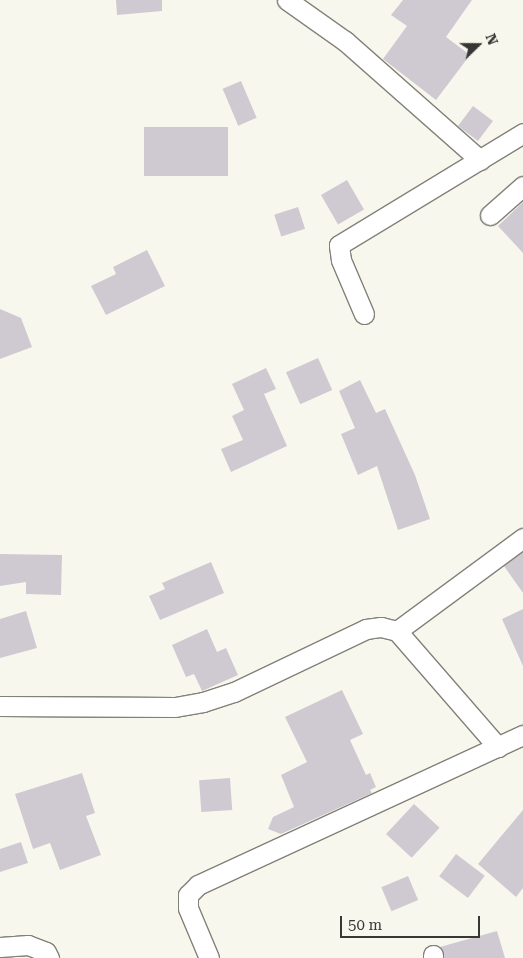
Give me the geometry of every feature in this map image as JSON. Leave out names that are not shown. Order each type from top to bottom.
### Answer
[{"type":"street","points":[[287,0],[345,41],[480,160]]},
{"type":"street","points":[[364,314],[341,260],[339,245],[523,133]]},
{"type":"street","points":[[490,215],[523,186]]},
{"type":"street","points":[[397,631],[523,538]]},
{"type":"street","points":[[0,706],[175,707],[203,702],[234,692],[366,628],[381,627],[397,631],[498,747]]},
{"type":"street","points":[[209,958],[188,908],[188,895],[198,885],[523,735]]},
{"type":"street","points":[[0,947],[28,945],[46,952],[49,958]]},
{"type":"building","points":[[116,0],[162,0],[162,11],[117,15]]},
{"type":"building","points":[[403,0],[472,0],[446,37],[470,55],[436,100],[383,59],[407,26],[391,15]]},
{"type":"building","points":[[241,81],[257,118],[238,126],[223,89]]},
{"type":"building","points":[[473,106],[493,121],[478,141],[458,126]]},
{"type":"building","points":[[144,127],[228,127],[228,176],[144,176]]},
{"type":"building","points":[[347,180],[364,209],[338,224],[321,195]]},
{"type":"building","points":[[523,202],[523,253],[498,226]]},
{"type":"building","points":[[298,207],[305,229],[281,237],[274,215]]},
{"type":"building","points":[[147,250],[165,286],[106,315],[91,286],[116,274],[113,267]]},
{"type":"building","points":[[0,309],[21,318],[32,347],[0,359]]},
{"type":"building","points":[[318,358],[332,390],[300,404],[286,372]]},
{"type":"building","points":[[266,368],[276,389],[264,394],[287,446],[231,472],[221,449],[243,440],[232,416],[244,410],[232,384]]},
{"type":"building","points":[[360,380],[376,413],[385,409],[415,475],[430,519],[398,530],[377,466],[358,475],[341,434],[355,428],[339,391]]},
{"type":"building","points":[[523,552],[523,593],[504,566]]},
{"type":"building","points":[[0,554],[62,555],[61,595],[26,594],[26,582],[0,586]]},
{"type":"building","points":[[211,562],[224,593],[160,620],[149,596],[165,589],[162,583]]},
{"type":"building","points":[[523,609],[523,666],[502,619]]},
{"type":"building","points":[[26,611],[37,648],[0,658],[0,619]]},
{"type":"building","points":[[207,629],[217,652],[226,648],[238,675],[202,691],[194,674],[186,677],[172,645]]},
{"type":"building","points":[[342,690],[363,734],[350,740],[366,775],[370,773],[376,787],[370,790],[372,793],[281,834],[268,829],[273,817],[294,807],[281,775],[307,762],[285,717]]},
{"type":"building","points":[[82,773],[95,813],[86,816],[101,855],[60,870],[50,843],[33,849],[15,794]]},
{"type":"building","points":[[230,778],[232,810],[201,812],[199,780]]},
{"type":"building","points":[[414,804],[440,828],[412,858],[386,834]]},
{"type":"building","points":[[523,810],[523,888],[516,897],[478,864]]},
{"type":"building","points":[[21,842],[28,863],[0,872],[0,849]]},
{"type":"building","points":[[456,854],[485,876],[468,898],[439,876]]},
{"type":"building","points":[[408,876],[418,900],[391,911],[381,887]]},
{"type":"building","points":[[497,931],[505,958],[444,958],[440,947]]}]
